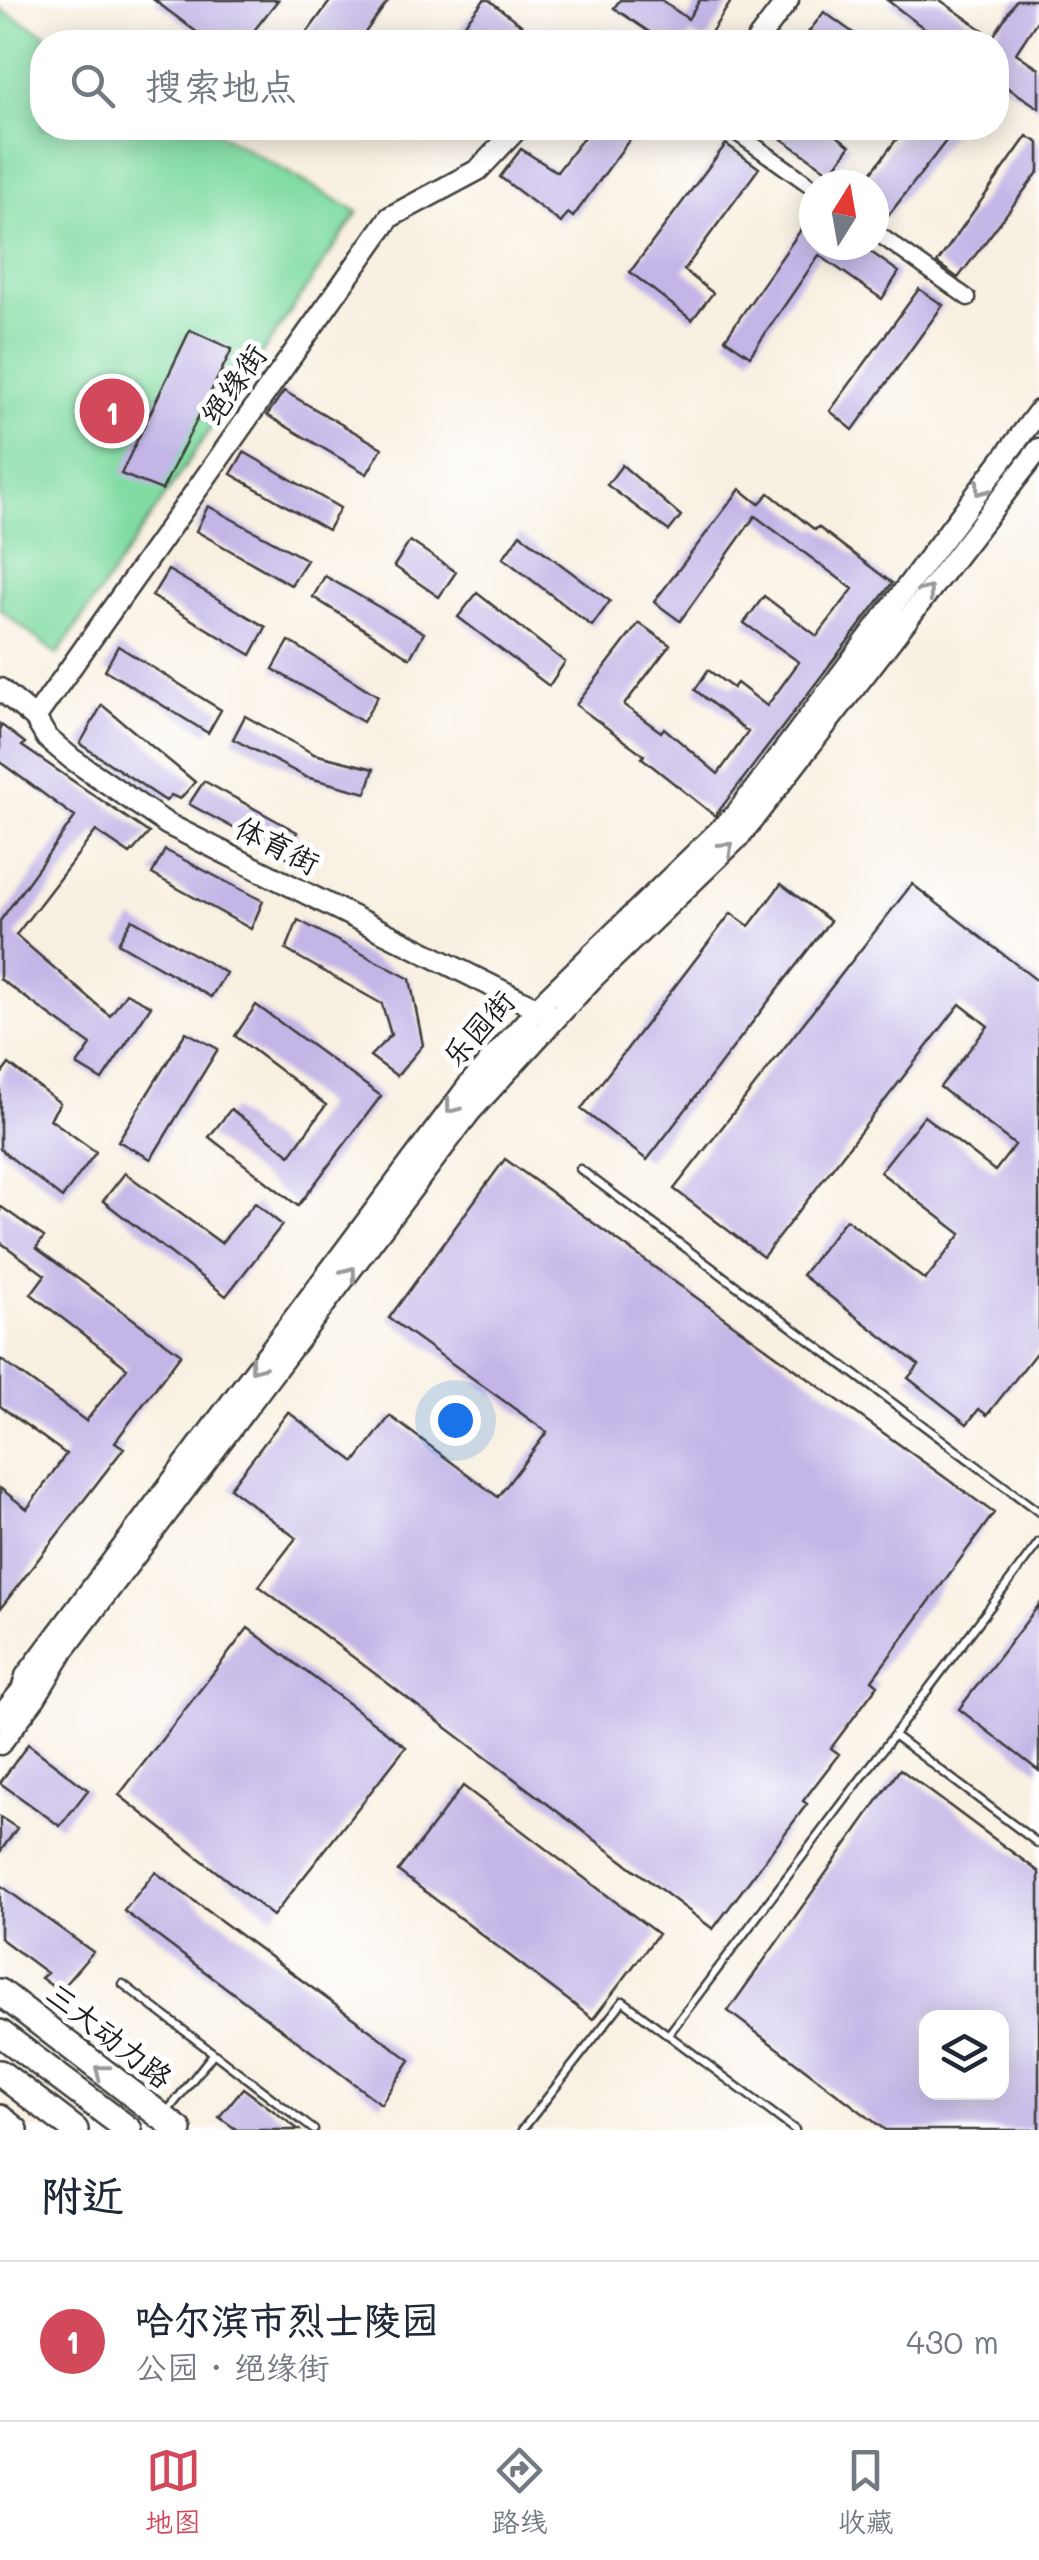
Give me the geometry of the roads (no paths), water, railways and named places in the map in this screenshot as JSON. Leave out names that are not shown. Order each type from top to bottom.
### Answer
[{"type":"highway","name":"三大动力路","points":[[0,1992],[170,2124]]},
{"type":"highway","points":[[0,2032],[121,2124]]},
{"type":"highway","points":[[0,2073],[75,2130]]},
{"type":"highway","points":[[0,2118],[15,2130]]},
{"type":"main road","points":[[765,30],[788,0]]},
{"type":"main road","name":"绝缘街","points":[[35,718],[390,217],[478,170],[507,140]]},
{"type":"main road","name":"乐园街","points":[[0,1744],[35,1698],[64,1650],[546,1013],[736,814],[1039,411]]},
{"type":"main road","name":"乐园街","points":[[0,1717],[22,1690],[26,1676],[440,1121],[506,1040],[546,1013],[740,836],[1039,450]]},
{"type":"main road","name":"体育街","points":[[0,688],[35,718],[47,738],[72,759],[167,824],[546,1013]]},
{"type":"street","points":[[747,140],[799,177]]},
{"type":"street","points":[[889,242],[968,298]]},
{"type":"lane","points":[[580,1169],[1039,1512]]},
{"type":"lane","points":[[668,2035],[1039,1542]]},
{"type":"lane","points":[[894,1736],[1039,1844]]},
{"type":"lane","points":[[123,1984],[314,2130]]},
{"type":"lane","points":[[522,2130],[623,2001],[795,2130]]},
{"type":"lane","points":[[170,2124],[214,2054]]},
{"type":"place","name":"哈尔滨市烈士陵园","points":[[112,411]]}]
